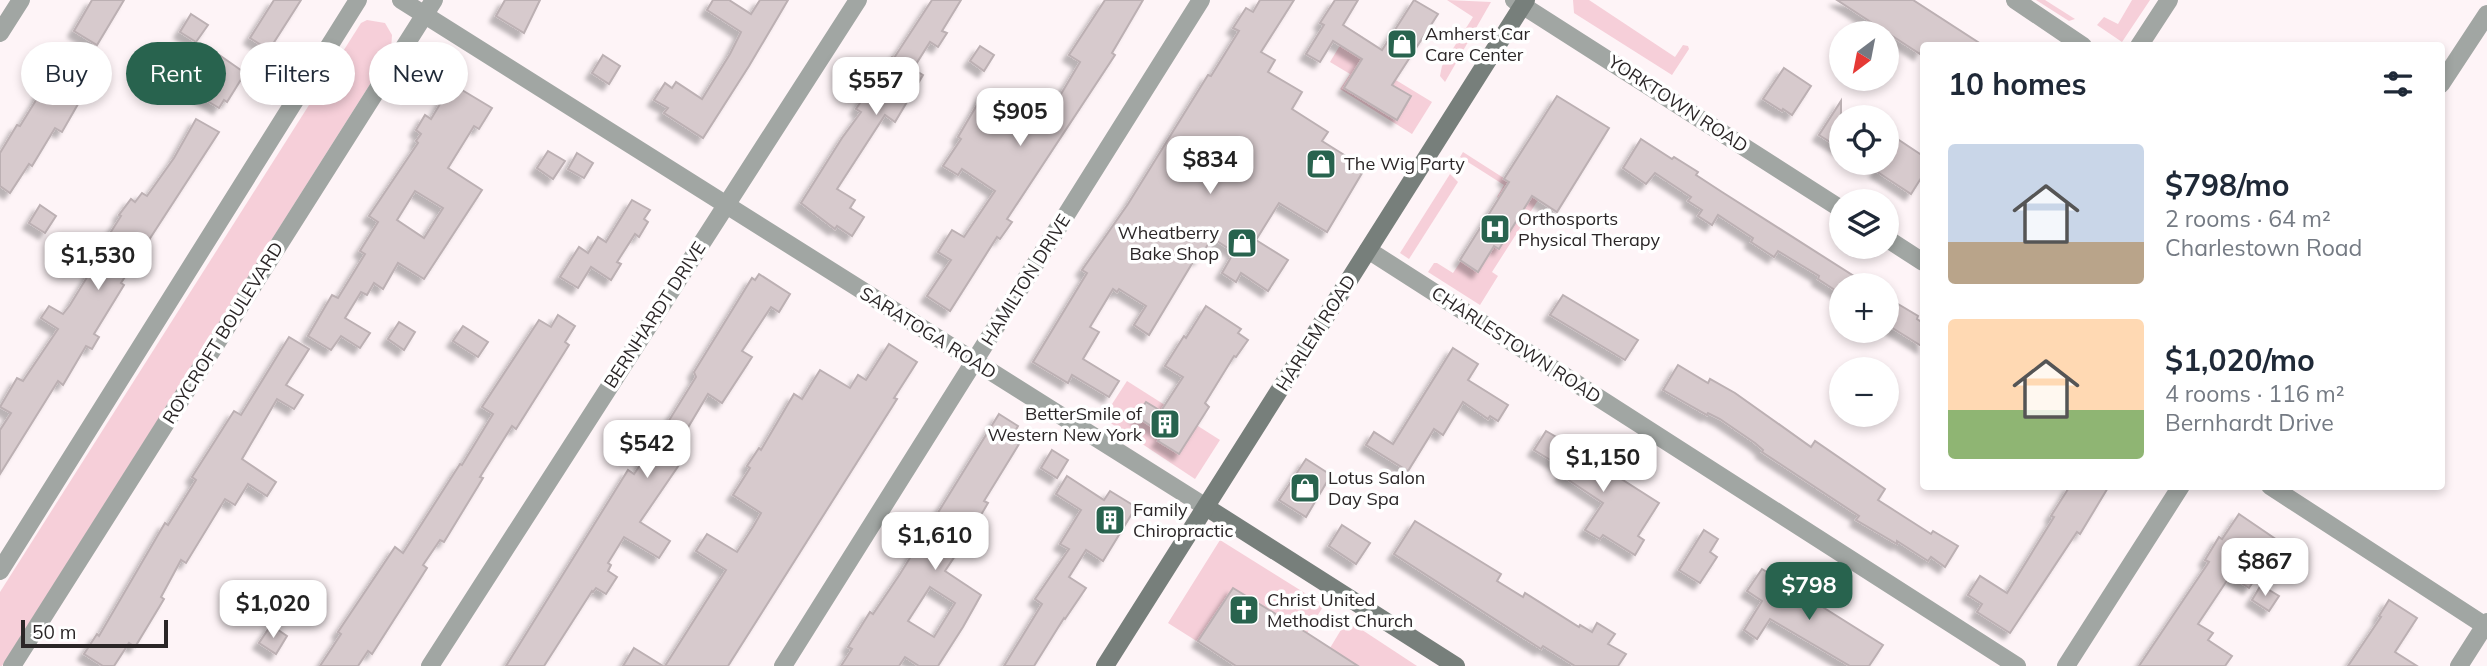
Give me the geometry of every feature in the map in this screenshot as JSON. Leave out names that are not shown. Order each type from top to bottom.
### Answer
[{"type":"main road","name":"HARLEM ROAD","points":[[1105,666],[1521,2]]},
{"type":"main road","name":"SARATOGA ROAD","points":[[1206,507],[1456,666]]},
{"type":"street","points":[[0,33],[21,0]]},
{"type":"street","points":[[0,571],[358,0]]},
{"type":"street","name":"SARATOGA ROAD","points":[[401,0],[429,8],[726,204],[1206,507]]},
{"type":"street","name":"BERNHARDT DRIVE","points":[[430,666],[858,0]]},
{"type":"street","name":"HAMILTON DRIVE","points":[[783,666],[1201,0]]},
{"type":"street","points":[[2015,0],[2077,42]]},
{"type":"street","points":[[2142,42],[2169,0]]},
{"type":"street","name":"YORKTOWN ROAD","points":[[1521,2],[1829,201]]},
{"type":"street","name":"ROYCROFT BOULEVARD","points":[[12,666],[429,8]]},
{"type":"street","points":[[2445,78],[2487,14]]},
{"type":"street","points":[[1899,246],[1920,260]]},
{"type":"street","name":"CHARLESTOWN ROAD","points":[[1368,250],[2017,666]]},
{"type":"street","points":[[2066,666],[2178,490]]},
{"type":"street","points":[[2276,490],[2486,625],[2459,666]]},
{"type":"shaded area","points":[[1447,0],[1491,2],[1445,82],[1440,76],[1442,66],[1473,17]]},
{"type":"shaded area","points":[[1573,0],[1589,0],[1675,57],[1683,45],[1689,49],[1672,75],[1574,13]]},
{"type":"shaded area","points":[[2036,0],[2045,0],[2075,19],[2069,21]]},
{"type":"shaded area","points":[[2132,0],[2150,0],[2122,42],[2097,25],[2104,17],[2118,24]]},
{"type":"shaded area","points":[[367,20],[385,23],[392,35],[392,42],[369,42],[369,86],[0,666],[0,592],[309,105],[355,105],[355,42],[349,42],[361,23]]},
{"type":"shaded area","points":[[1350,29],[1363,37],[1353,54],[1432,102],[1412,134],[1340,89],[1350,74],[1330,62]]},
{"type":"shaded area","points":[[1463,152],[1538,200],[1492,272],[1498,276],[1480,305],[1428,272],[1434,263],[1437,263],[1453,273],[1461,261],[1478,272],[1494,246],[1521,212],[1497,197],[1504,185],[1460,157]]},
{"type":"shaded area","points":[[1450,174],[1458,182],[1409,259],[1400,253]]},
{"type":"shaded area","points":[[1127,381],[1220,440],[1195,479],[1103,418]]},
{"type":"shaded area","points":[[1220,540],[1324,605],[1307,633],[1233,588],[1198,642],[1168,623]]},
{"type":"shaded area","points":[[1347,620],[1417,666],[1358,666],[1330,648]]},
{"type":"building","points":[[92,0],[124,0],[99,42],[92,42],[74,31]]},
{"type":"building","points":[[274,0],[301,0],[274,42],[256,42],[250,38]]},
{"type":"building","points":[[505,0],[540,0],[524,33],[496,16]]},
{"type":"building","points":[[713,0],[729,0],[751,14],[760,0],[788,0],[703,138],[664,113],[668,108],[654,100],[665,83],[672,88],[676,82],[702,99],[730,54],[741,32],[707,10]]},
{"type":"building","points":[[932,0],[961,0],[942,31],[947,33],[938,47],[930,42],[913,69],[923,75],[895,122],[885,115],[837,189],[855,200],[850,208],[864,217],[852,236],[837,226],[835,229],[801,203],[861,112],[856,109],[878,76],[874,74],[882,59],[888,63],[894,58]]},
{"type":"building","points":[[1105,0],[1143,0],[1112,53],[1115,55],[1007,219],[1012,222],[1000,239],[997,237],[950,311],[927,296],[951,260],[938,252],[952,230],[964,237],[995,191],[962,169],[958,175],[943,166],[961,139],[958,137],[984,93],[1020,116],[1029,103],[1048,116],[1080,62],[1069,55]]},
{"type":"building","points":[[1260,0],[1294,0],[1261,52],[1275,60],[1268,72],[1302,92],[1292,109],[1328,132],[1322,141],[1365,168],[1327,232],[1279,203],[1256,240],[1288,260],[1268,291],[1241,273],[1236,282],[1222,273],[1234,252],[1212,238],[1199,259],[1196,257],[1149,335],[1134,325],[1146,306],[1119,289],[1117,292],[1113,289],[1090,327],[1099,332],[1083,359],[1119,381],[1109,397],[1072,375],[1068,383],[1033,362],[1087,273],[1082,270],[1128,204],[1208,75],[1211,76],[1239,31],[1233,28],[1246,8],[1253,12]]},
{"type":"building","points":[[1335,0],[1358,0],[1343,25],[1382,50],[1414,0],[1438,14],[1392,85],[1411,96],[1397,120],[1344,88],[1362,59],[1333,41],[1320,62],[1306,54],[1324,25],[1320,23]]},
{"type":"building","points":[[1837,0],[1913,0],[1978,42],[1920,42],[1920,54],[1899,40],[1899,21],[1869,21]]},
{"type":"building","points":[[191,14],[208,25],[196,42],[180,32]]},
{"type":"building","points":[[980,46],[994,55],[984,71],[970,61]]},
{"type":"building","points":[[603,55],[620,66],[609,84],[592,73]]},
{"type":"building","points":[[226,60],[240,70],[240,81],[227,102]]},
{"type":"building","points":[[1784,68],[1811,86],[1792,115],[1763,99]]},
{"type":"building","points":[[468,94],[492,108],[479,129],[474,126],[448,168],[482,190],[424,279],[398,263],[383,289],[374,283],[367,295],[361,292],[345,318],[370,333],[360,348],[341,336],[331,350],[308,336],[332,295],[338,298],[365,254],[360,251],[378,222],[369,216],[418,143],[416,141],[421,134],[416,130],[425,115],[431,119],[439,105],[468,105]],"holes":[[[415,191],[443,208],[424,238],[397,220]]]},
{"type":"building","points":[[1557,96],[1609,128],[1557,212],[1532,196],[1499,249],[1494,246],[1478,272],[1460,260],[1509,182],[1504,179]]},
{"type":"building","points":[[33,105],[77,105],[62,132],[55,128],[32,166],[29,164],[10,193],[0,186],[0,153],[17,125],[20,126]]},
{"type":"building","points":[[196,119],[219,132],[121,283],[124,285],[94,334],[99,337],[92,349],[86,346],[63,385],[58,381],[0,474],[0,430],[11,413],[0,407],[17,378],[23,381],[58,329],[41,318],[49,306],[63,314],[100,256],[97,254],[121,216],[119,215],[131,199],[135,202],[142,193],[147,196],[174,158]]},
{"type":"building","points":[[1829,120],[1829,141],[1819,135]]},
{"type":"building","points":[[1641,139],[1698,172],[1696,175],[1849,273],[1829,273],[1829,286],[1818,279],[1819,276],[1778,251],[1774,257],[1751,242],[1753,238],[1718,215],[1712,225],[1698,216],[1702,210],[1688,201],[1691,197],[1655,173],[1646,184],[1623,168]]},
{"type":"building","points":[[1899,140],[1920,154],[1920,180],[1911,194],[1882,175],[1899,175]]},
{"type":"building","points":[[548,151],[565,161],[553,179],[537,168]]},
{"type":"building","points":[[577,153],[593,163],[584,178],[568,169]]},
{"type":"building","points":[[632,200],[650,210],[644,219],[648,222],[639,237],[635,234],[617,262],[621,264],[611,280],[591,267],[578,288],[560,277],[579,247],[588,253],[598,237],[606,242]]},
{"type":"building","points":[[40,205],[56,216],[45,233],[29,223]]},
{"type":"building","points":[[759,274],[790,294],[779,312],[771,307],[742,351],[752,357],[722,403],[708,394],[671,456],[681,462],[640,522],[670,541],[659,558],[624,537],[608,563],[611,565],[608,571],[617,577],[606,594],[596,588],[592,591],[544,666],[506,666],[628,470],[634,474],[660,435],[696,377],[694,372],[752,278],[755,280]]},
{"type":"building","points":[[1563,295],[1638,340],[1625,360],[1550,315]]},
{"type":"building","points":[[1899,305],[1918,316],[1920,345],[1899,332]]},
{"type":"building","points":[[1206,306],[1241,329],[1238,333],[1248,340],[1236,357],[1234,356],[1205,403],[1209,407],[1179,454],[1158,441],[1163,434],[1136,416],[1146,402],[1161,411],[1183,377],[1165,366]]},
{"type":"building","points":[[558,315],[575,326],[565,342],[569,345],[516,429],[512,426],[444,542],[440,540],[423,565],[427,568],[372,654],[368,651],[358,666],[320,666],[341,634],[338,632],[395,547],[403,553],[460,464],[462,465],[493,414],[482,407],[539,320],[551,327]]},
{"type":"building","points":[[399,322],[415,332],[404,350],[388,339]]},
{"type":"building","points":[[463,326],[488,342],[478,357],[453,341]]},
{"type":"building","points":[[289,337],[309,349],[286,385],[303,395],[294,409],[277,399],[242,459],[276,482],[267,496],[248,484],[235,505],[225,499],[186,563],[181,560],[161,597],[164,599],[135,647],[129,643],[114,666],[103,666],[84,654],[97,634],[99,636],[165,523],[168,525],[196,480],[192,477],[234,411],[241,415]]},
{"type":"building","points":[[889,344],[917,362],[894,398],[897,399],[728,666],[665,666],[726,570],[696,551],[707,534],[737,552],[753,527],[761,513],[733,495],[750,468],[747,466],[759,448],[761,450],[794,394],[802,399],[820,370],[850,388],[858,375],[866,380]]},
{"type":"building","points":[[1453,348],[1478,364],[1468,380],[1508,405],[1498,421],[1490,416],[1488,419],[1463,402],[1443,435],[1434,429],[1408,471],[1366,445],[1374,432],[1393,444]]},
{"type":"building","points":[[1678,365],[1708,383],[1710,379],[1735,393],[1811,447],[1815,441],[1885,489],[1878,500],[1931,534],[1933,531],[1958,546],[1945,567],[1931,557],[1928,561],[1856,520],[1859,516],[1762,452],[1755,443],[1720,419],[1708,413],[1707,415],[1663,390]]},
{"type":"building","points":[[999,414],[1018,426],[1011,439],[1019,444],[984,501],[988,503],[945,571],[981,595],[938,666],[919,666],[905,657],[899,666],[841,666],[852,649],[848,647],[870,612],[873,614]],"holes":[[[930,587],[955,603],[934,637],[908,621]]]},
{"type":"building","points":[[1546,431],[1603,464],[1601,466],[1659,503],[1638,536],[1644,540],[1635,555],[1603,535],[1600,539],[1585,530],[1603,503],[1561,475],[1565,469],[1534,450]]},
{"type":"building","points":[[1052,450],[1068,460],[1057,478],[1041,468]]},
{"type":"building","name":"Lotus Salon Day Spa","points":[[1306,459],[1331,475],[1306,517],[1279,500]]},
{"type":"building","points":[[1067,476],[1104,500],[1110,491],[1136,507],[1103,561],[1086,550],[1069,577],[1086,588],[1034,666],[1004,666],[1042,604],[1035,599],[1069,549],[1060,544],[1081,510],[1056,494]]},
{"type":"building","points":[[2067,490],[2107,490],[2080,534],[2077,532],[2010,633],[1977,612],[1982,604],[1968,595],[1980,576],[2007,593],[2054,517],[2051,516]]},
{"type":"building","points":[[2239,514],[2280,542],[2249,588],[2230,576],[2198,624],[2213,633],[2208,640],[2232,656],[2225,666],[2139,666],[2209,562],[2205,560],[2219,537],[2222,539]]},
{"type":"building","points":[[1415,521],[1501,574],[1497,581],[1523,597],[1525,593],[1579,627],[1580,625],[1592,632],[1597,623],[1615,634],[1608,644],[1626,654],[1618,666],[1575,666],[1543,646],[1541,649],[1394,554]]},
{"type":"building","points":[[1342,525],[1370,543],[1356,564],[1329,546]]},
{"type":"building","points":[[1704,530],[1718,539],[1710,552],[1717,557],[1700,583],[1679,570]]},
{"type":"building","points":[[1762,569],[1883,645],[1869,666],[1850,666],[1770,619],[1757,639],[1744,630],[1762,601],[1747,591]]},
{"type":"building","points":[[2261,585],[2279,596],[2269,611],[2252,600]]},
{"type":"building","name":"Christ United Methodist Church","points":[[1233,588],[1358,666],[1236,666],[1198,641]]},
{"type":"building","points":[[2389,600],[2417,618],[2395,652],[2417,666],[2348,666],[2381,617],[2379,616]]},
{"type":"building","points":[[271,625],[287,636],[276,654],[259,643]]},
{"type":"building","points":[[634,648],[663,666],[623,666]]},
{"type":"place","name":"Amherst Car Care Center","points":[[1402,44]]},
{"type":"place","name":"The Wig Party","points":[[1321,164]]},
{"type":"place","name":"Orthosports Physical Therapy","points":[[1495,229]]},
{"type":"place","name":"Wheatberry Bake Shop","points":[[1242,243]]},
{"type":"place","name":"BetterSmile of Western New York","points":[[1165,424]]},
{"type":"place","name":"Lotus Salon Day Spa","points":[[1305,488]]},
{"type":"place","name":"Family Chiropractic","points":[[1110,520]]},
{"type":"place","name":"Christ United Methodist Church","points":[[1244,610]]}]
